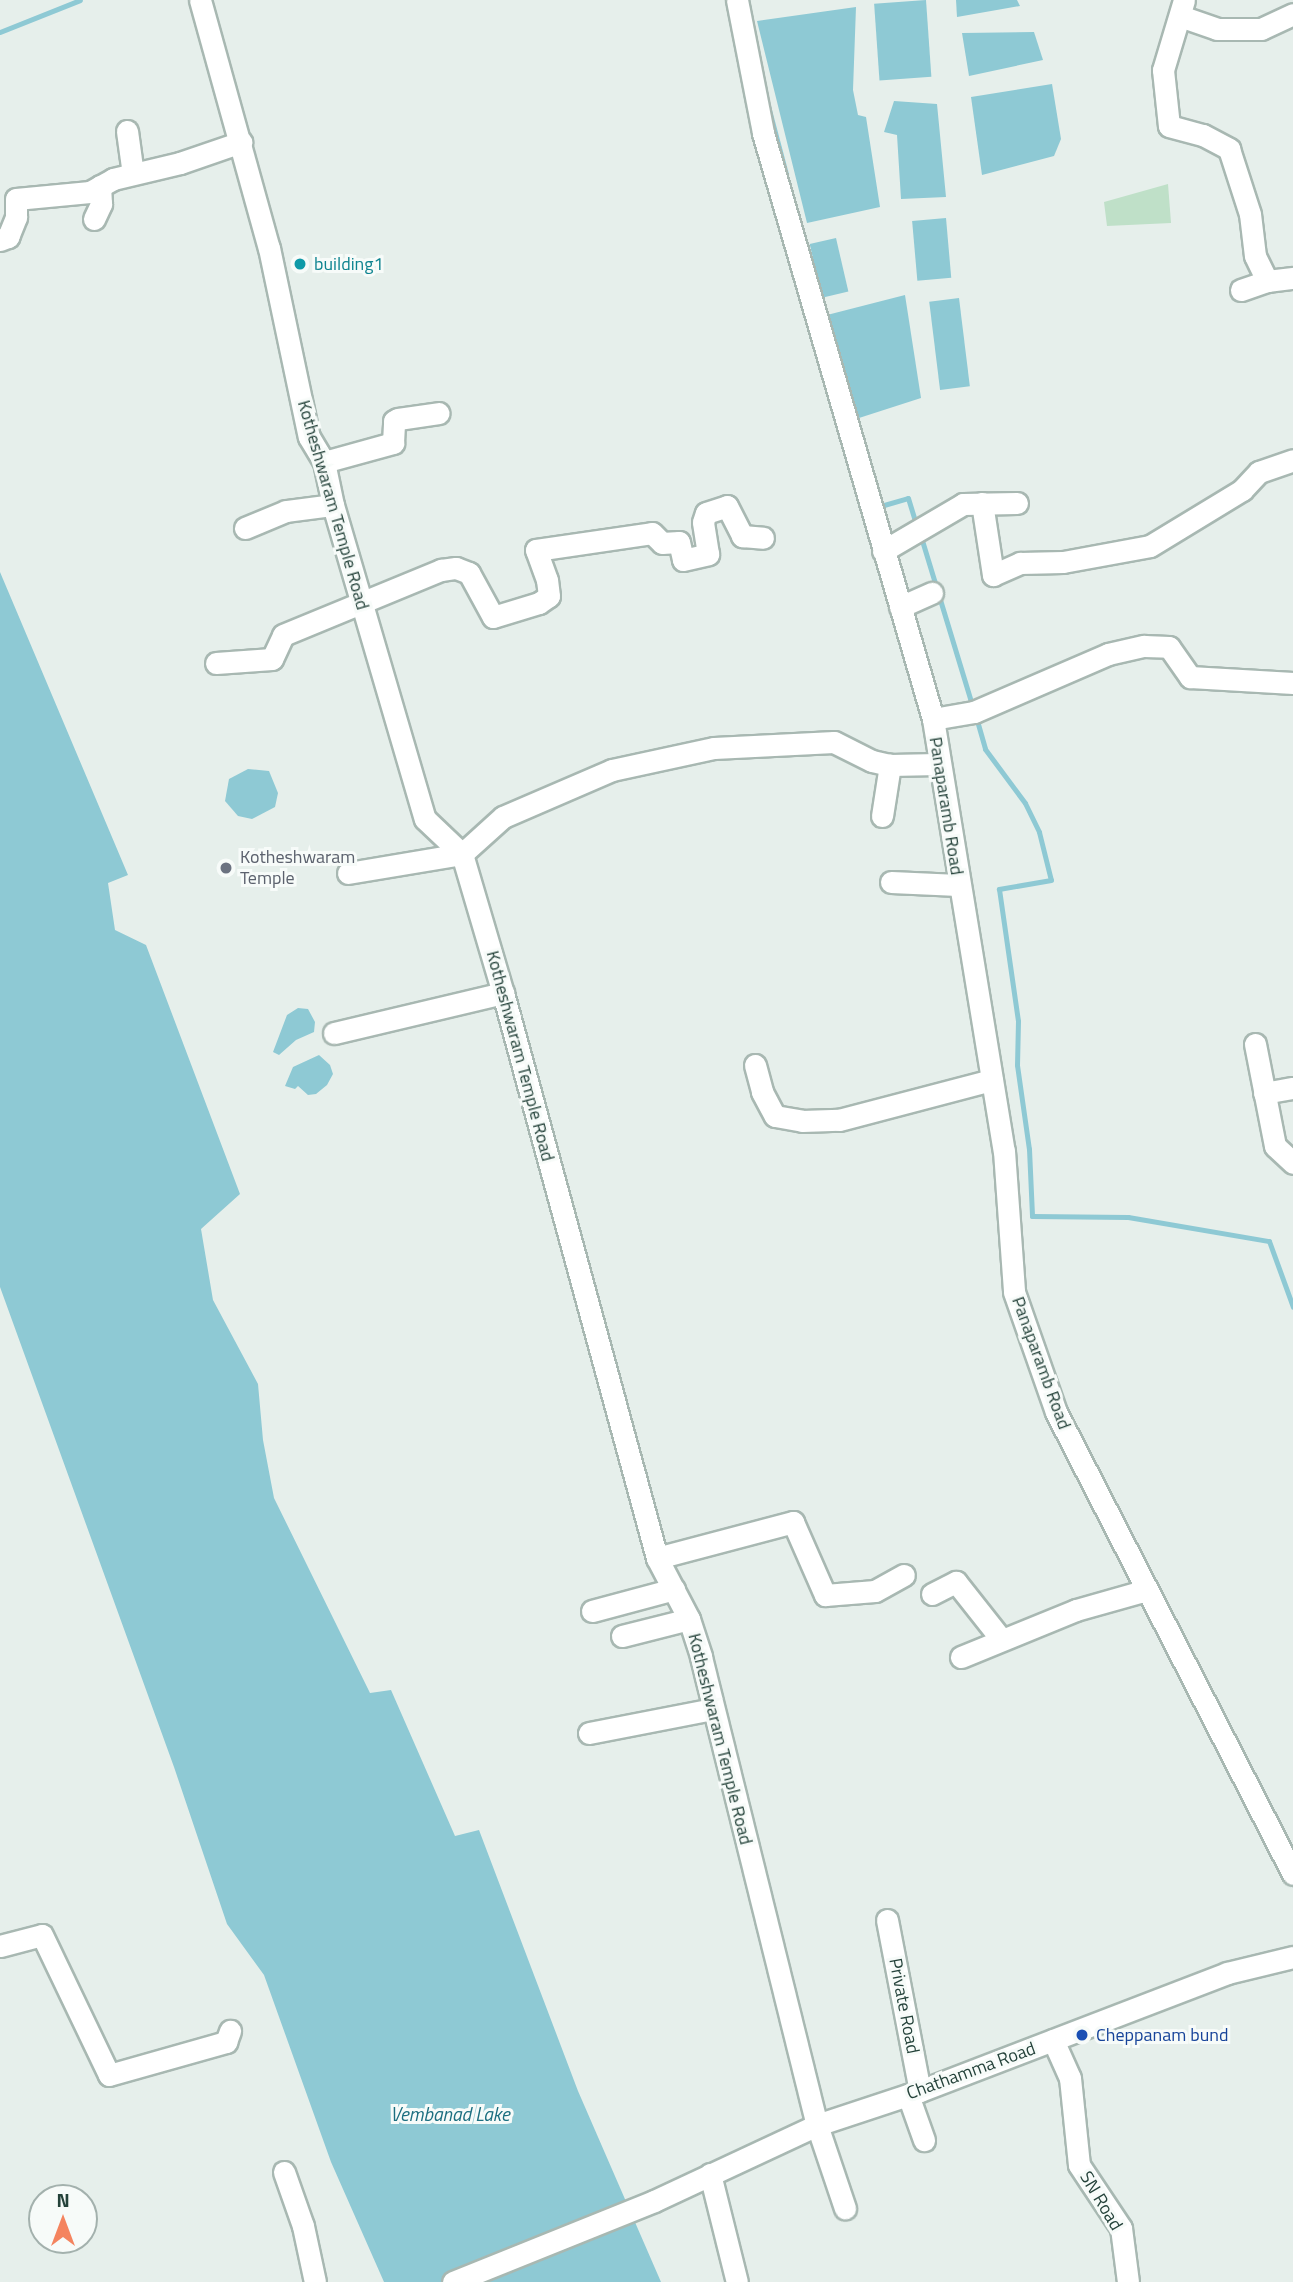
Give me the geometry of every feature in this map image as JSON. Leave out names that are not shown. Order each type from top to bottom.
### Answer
[{"type":"street","name":"Kotheshwaram Temple Road","points":[[200,0],[269,248],[310,437],[324,462],[332,505],[425,819],[462,854],[503,993],[657,1558],[689,1619],[817,2125],[845,2208]]},
{"type":"street","name":"Panaparamb Road","points":[[737,0],[764,133],[933,719],[938,764],[1004,1151],[1014,1292],[1056,1412],[1293,1874]]},
{"type":"street","points":[[1267,281],[1255,256],[1250,214],[1229,149],[1203,135],[1169,126],[1163,70],[1182,8],[1217,29],[1261,29],[1293,14]]},
{"type":"street","points":[[127,131],[133,174]]},
{"type":"street","points":[[0,240],[8,237],[16,217],[16,199],[90,192],[133,174],[180,163],[241,142]]},
{"type":"street","points":[[94,219],[101,204],[100,187]]},
{"type":"street","points":[[1241,290],[1267,281],[1293,278]]},
{"type":"street","points":[[324,462],[393,443],[394,421],[398,419],[439,413]]},
{"type":"street","points":[[982,503],[993,575],[1020,563],[1063,562],[1150,546],[1242,490],[1259,472],[1293,460]]},
{"type":"street","points":[[883,551],[963,504],[1017,503]]},
{"type":"street","points":[[245,528],[286,511],[332,505]]},
{"type":"street","points":[[216,663],[272,659],[283,635],[422,576],[456,568],[469,573],[493,617],[539,603],[549,596],[547,580],[536,550],[652,533],[662,543],[679,541],[684,560],[708,554],[703,522],[706,513],[727,506],[742,536],[764,538]]},
{"type":"street","points":[[900,607],[932,593]]},
{"type":"street","points":[[933,719],[974,712],[1108,654],[1144,646],[1169,647],[1190,677],[1293,683]]},
{"type":"street","points":[[348,873],[462,854],[503,817],[611,770],[714,748],[834,742],[872,761],[890,765],[938,764]]},
{"type":"street","points":[[882,816],[890,765]]},
{"type":"street","points":[[891,882],[958,885]]},
{"type":"street","points":[[334,1033],[503,993]]},
{"type":"street","points":[[1255,1044],[1275,1146],[1293,1163]]},
{"type":"street","points":[[755,1065],[762,1092],[775,1116],[802,1121],[838,1120],[992,1080]]},
{"type":"street","points":[[1264,1093],[1293,1088]]},
{"type":"street","points":[[657,1558],[793,1522],[825,1595],[876,1591],[904,1575]]},
{"type":"street","points":[[932,1594],[956,1582],[1001,1639]]},
{"type":"street","points":[[592,1611],[674,1589]]},
{"type":"street","points":[[961,1657],[1076,1610],[1147,1590]]},
{"type":"street","points":[[622,1636],[689,1619]]},
{"type":"street","points":[[589,1733],[713,1709]]},
{"type":"street","name":"Private Road","points":[[887,1920],[924,2140]]},
{"type":"street","points":[[0,1945],[42,1935],[109,2075],[226,2042],[230,2031]]},
{"type":"street","name":"Chathamma Road","points":[[453,2282],[654,2201],[817,2125],[914,2093],[1227,1973],[1293,1957]]},
{"type":"street","name":"SN Road","points":[[1053,2040],[1070,2078],[1079,2165],[1121,2228],[1128,2282]]},
{"type":"street","points":[[284,2172],[308,2247],[315,2282]]},
{"type":"street","points":[[710,2174],[737,2282]]},
{"type":"green space","points":[[1168,184],[1171,223],[1107,226],[1104,202]]},
{"type":"water","points":[[926,0],[931,77],[879,80],[874,4]]},
{"type":"water","points":[[956,0],[1017,0],[1020,6],[957,17]]},
{"type":"water","points":[[856,7],[853,90],[858,115],[866,117],[880,207],[807,223],[757,21]]},
{"type":"water","points":[[1034,32],[1043,60],[969,76],[962,33]]},
{"type":"water","points":[[1052,84],[1061,139],[1054,156],[982,175],[971,97]]},
{"type":"water","points":[[894,101],[937,104],[946,197],[901,199],[897,135],[884,132]]},
{"type":"water","points":[[946,218],[951,278],[917,281],[912,221]]},
{"type":"water","points":[[836,238],[848,292],[822,298],[810,244]]},
{"type":"water","points":[[905,295],[921,398],[859,418],[827,315]]},
{"type":"water","points":[[959,298],[970,386],[940,390],[929,302]]},
{"type":"water","name":"Vembanad Lake","points":[[0,572],[128,875],[108,883],[115,930],[146,945],[240,1194],[201,1229],[213,1300],[258,1384],[263,1440],[274,1498],[370,1693],[391,1690],[455,1836],[479,1830],[578,2091],[661,2282],[384,2282],[331,2162],[264,1975],[227,1924],[174,1767],[0,1287]]},
{"type":"water","points":[[248,769],[269,771],[278,793],[275,807],[252,819],[238,816],[225,801],[229,779]]},
{"type":"water","points":[[298,1008],[308,1009],[315,1022],[314,1032],[296,1040],[279,1055],[273,1052],[287,1015]]},
{"type":"water","points":[[319,1055],[330,1065],[333,1074],[327,1085],[316,1094],[308,1095],[298,1086],[295,1089],[285,1086],[293,1067]]},
{"type":"waterway","points":[[0,32],[80,0]]},
{"type":"waterway","points":[[768,106],[786,174]]},
{"type":"waterway","points":[[877,507],[908,498],[916,524]]},
{"type":"waterway","points":[[921,537],[973,708]]},
{"type":"waterway","points":[[976,717],[985,749],[1025,803],[1039,832],[1051,880],[999,889],[1018,1021],[1017,1065],[1029,1149],[1032,1216],[1128,1217],[1269,1241],[1293,1307]]},
{"type":"place","name":"building1","points":[[300,264]]},
{"type":"place","name":"Kotheshwaram Temple","points":[[226,868]]},
{"type":"place","name":"Cheppanam bund","points":[[1082,2035]]}]
